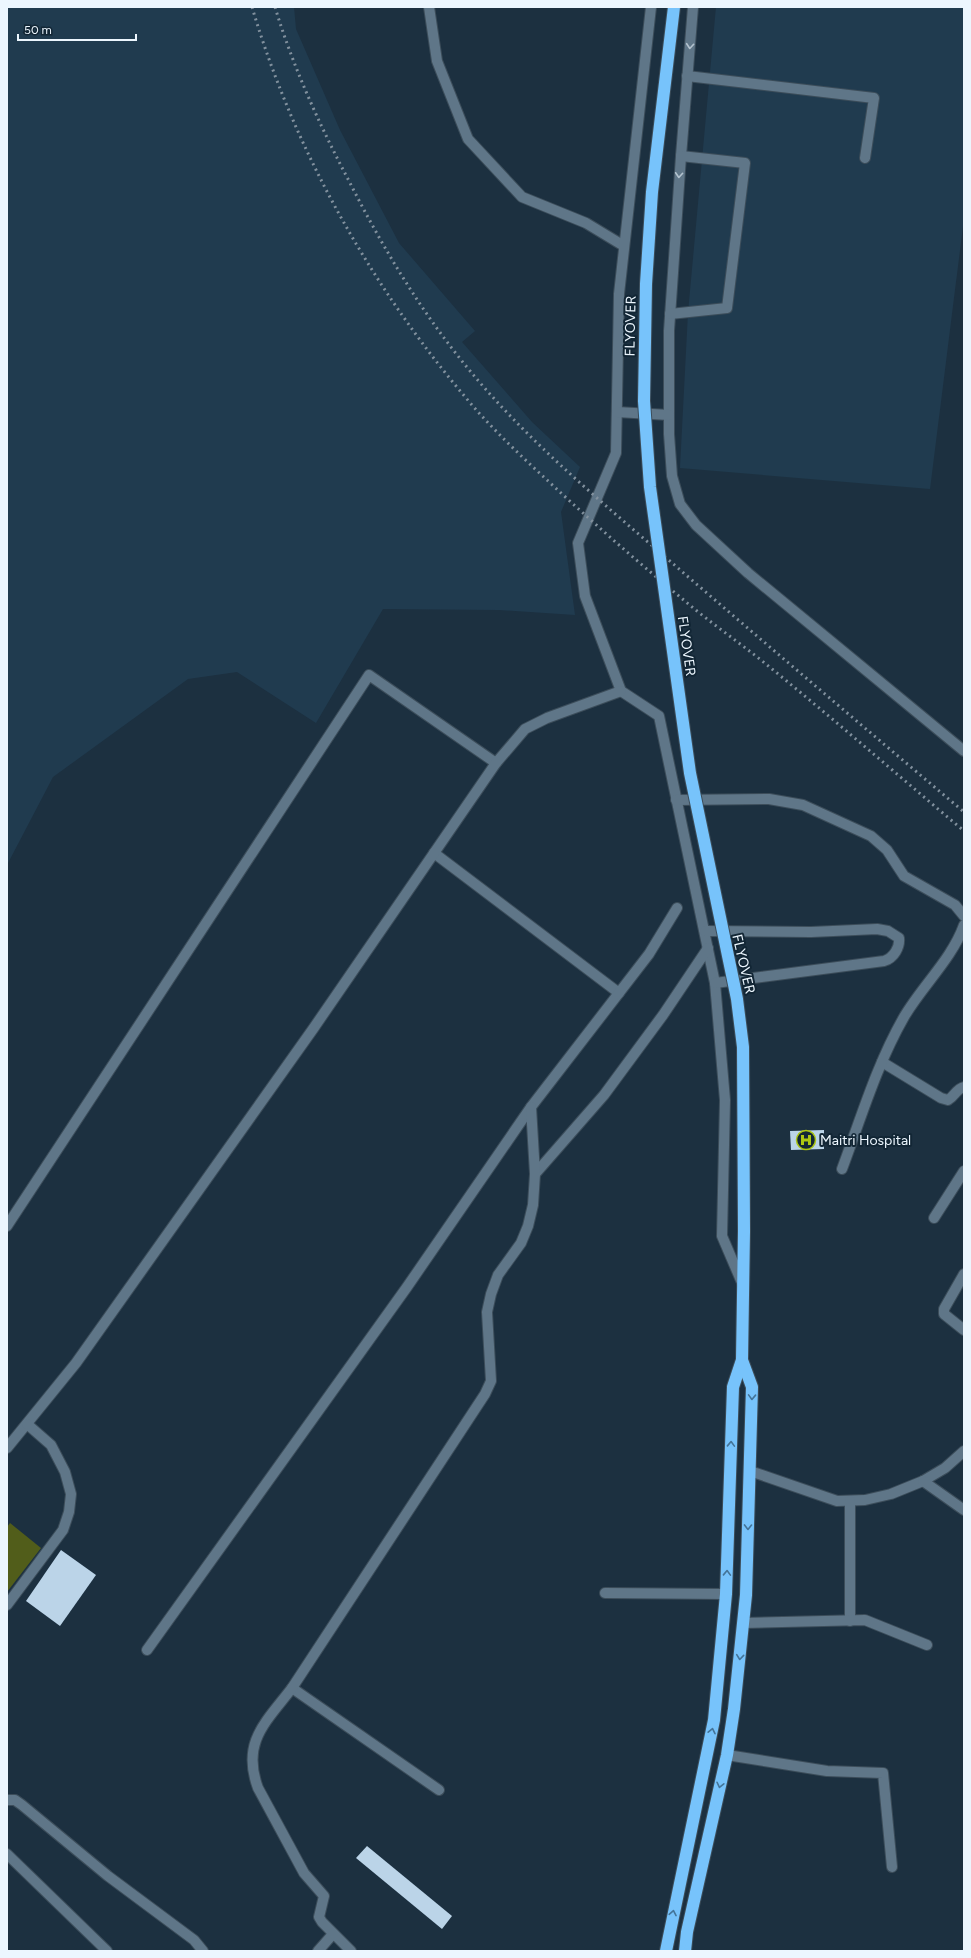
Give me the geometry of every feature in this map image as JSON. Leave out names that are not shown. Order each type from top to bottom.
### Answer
[{"type":"highway","name":"FLYOVER","points":[[674,7],[652,192],[646,284],[644,401],[650,487],[690,773],[737,1000],[743,1047],[744,1287],[742,1360]]},
{"type":"highway","points":[[685,1951],[687,1932],[727,1756],[743,1623],[750,1471],[752,1387],[742,1360]]},
{"type":"highway","points":[[666,1951],[714,1720],[726,1594],[733,1387],[742,1360]]},
{"type":"street","points":[[429,7],[437,61],[468,139],[522,197],[586,223],[624,246]]},
{"type":"street","points":[[651,7],[619,294],[616,453],[578,543],[585,596],[621,691],[659,716],[715,983],[725,1100],[722,1236],[744,1287]]},
{"type":"street","points":[[693,7],[669,330],[669,414],[672,476],[680,504],[696,525],[748,572],[964,751]]},
{"type":"street","points":[[687,76],[874,98],[865,158]]},
{"type":"street","points":[[670,314],[727,308],[745,163],[681,156]]},
{"type":"street","points":[[617,412],[669,414]]},
{"type":"street","points":[[7,1226],[369,675],[496,763]]},
{"type":"street","points":[[7,1448],[76,1362],[313,1029],[496,763],[525,729],[547,718],[621,691]]},
{"type":"street","points":[[676,800],[769,799],[803,805],[871,836],[887,850],[904,876],[955,905],[964,916]]},
{"type":"street","points":[[434,853],[619,993]]},
{"type":"street","points":[[147,1650],[407,1287],[531,1107],[649,954],[677,908]]},
{"type":"street","points":[[705,931],[811,932],[877,929],[888,931],[899,938],[895,953],[891,958],[884,961],[715,983]]},
{"type":"street","points":[[842,1169],[885,1052],[905,1015],[963,932]]},
{"type":"street","points":[[535,1174],[604,1095],[663,1015],[708,948]]},
{"type":"street","points":[[882,1062],[941,1098],[948,1100],[953,1097],[958,1089],[964,1087]]},
{"type":"street","points":[[352,1951],[333,1934],[319,1917],[324,1896],[304,1873],[258,1788],[252,1773],[251,1757],[254,1742],[264,1725],[292,1688],[485,1394],[491,1381],[488,1312],[491,1294],[498,1275],[521,1243],[528,1226],[533,1206],[535,1174],[531,1107]]},
{"type":"street","points":[[934,1218],[964,1171]]},
{"type":"street","points":[[964,1274],[944,1309],[944,1314],[964,1330]]},
{"type":"street","points":[[7,1605],[64,1530],[69,1512],[71,1494],[65,1472],[51,1445],[27,1424]]},
{"type":"street","points":[[750,1471],[838,1501],[865,1500],[891,1494],[923,1481],[945,1468],[964,1451]]},
{"type":"street","points":[[923,1481],[964,1510]]},
{"type":"street","points":[[850,1500],[850,1621]]},
{"type":"street","points":[[605,1593],[726,1594]]},
{"type":"street","points":[[743,1623],[865,1620],[927,1644]]},
{"type":"street","points":[[292,1688],[439,1790]]},
{"type":"street","points":[[727,1756],[827,1771],[883,1773],[892,1867]]},
{"type":"street","points":[[7,1800],[15,1800],[22,1805],[108,1876],[194,1940],[203,1951]]},
{"type":"street","points":[[7,1854],[107,1951]]},
{"type":"street","points":[[318,1951],[333,1934]]},
{"type":"shaded area","points":[[7,7],[294,7],[296,29],[340,130],[399,243],[475,331],[462,342],[532,422],[580,467],[561,512],[575,615],[499,610],[383,609],[316,723],[237,672],[188,679],[53,777],[7,865]]},
{"type":"shaded area","points":[[716,7],[964,7],[964,218],[930,489],[680,468],[688,313]]},
{"type":"green space","points":[[10,1523],[41,1548],[7,1592],[7,1527]]},
{"type":"building","points":[[824,1130],[824,1149],[791,1150],[790,1131]]},
{"type":"building","points":[[61,1550],[96,1575],[60,1626],[26,1601]]},
{"type":"building","points":[[367,1846],[452,1916],[442,1929],[356,1858]]},
{"type":"railway","points":[[252,7],[270,62],[292,117],[316,170],[344,222],[374,273],[407,322],[479,413],[529,463],[640,563],[697,611],[754,654],[964,831]]},
{"type":"railway","points":[[275,7],[290,52],[308,96],[338,160],[373,226],[399,271],[427,314],[458,356],[482,385],[533,439],[587,489],[964,812]]},
{"type":"place","name":"Maitri Hospital","points":[[806,1140]]}]
